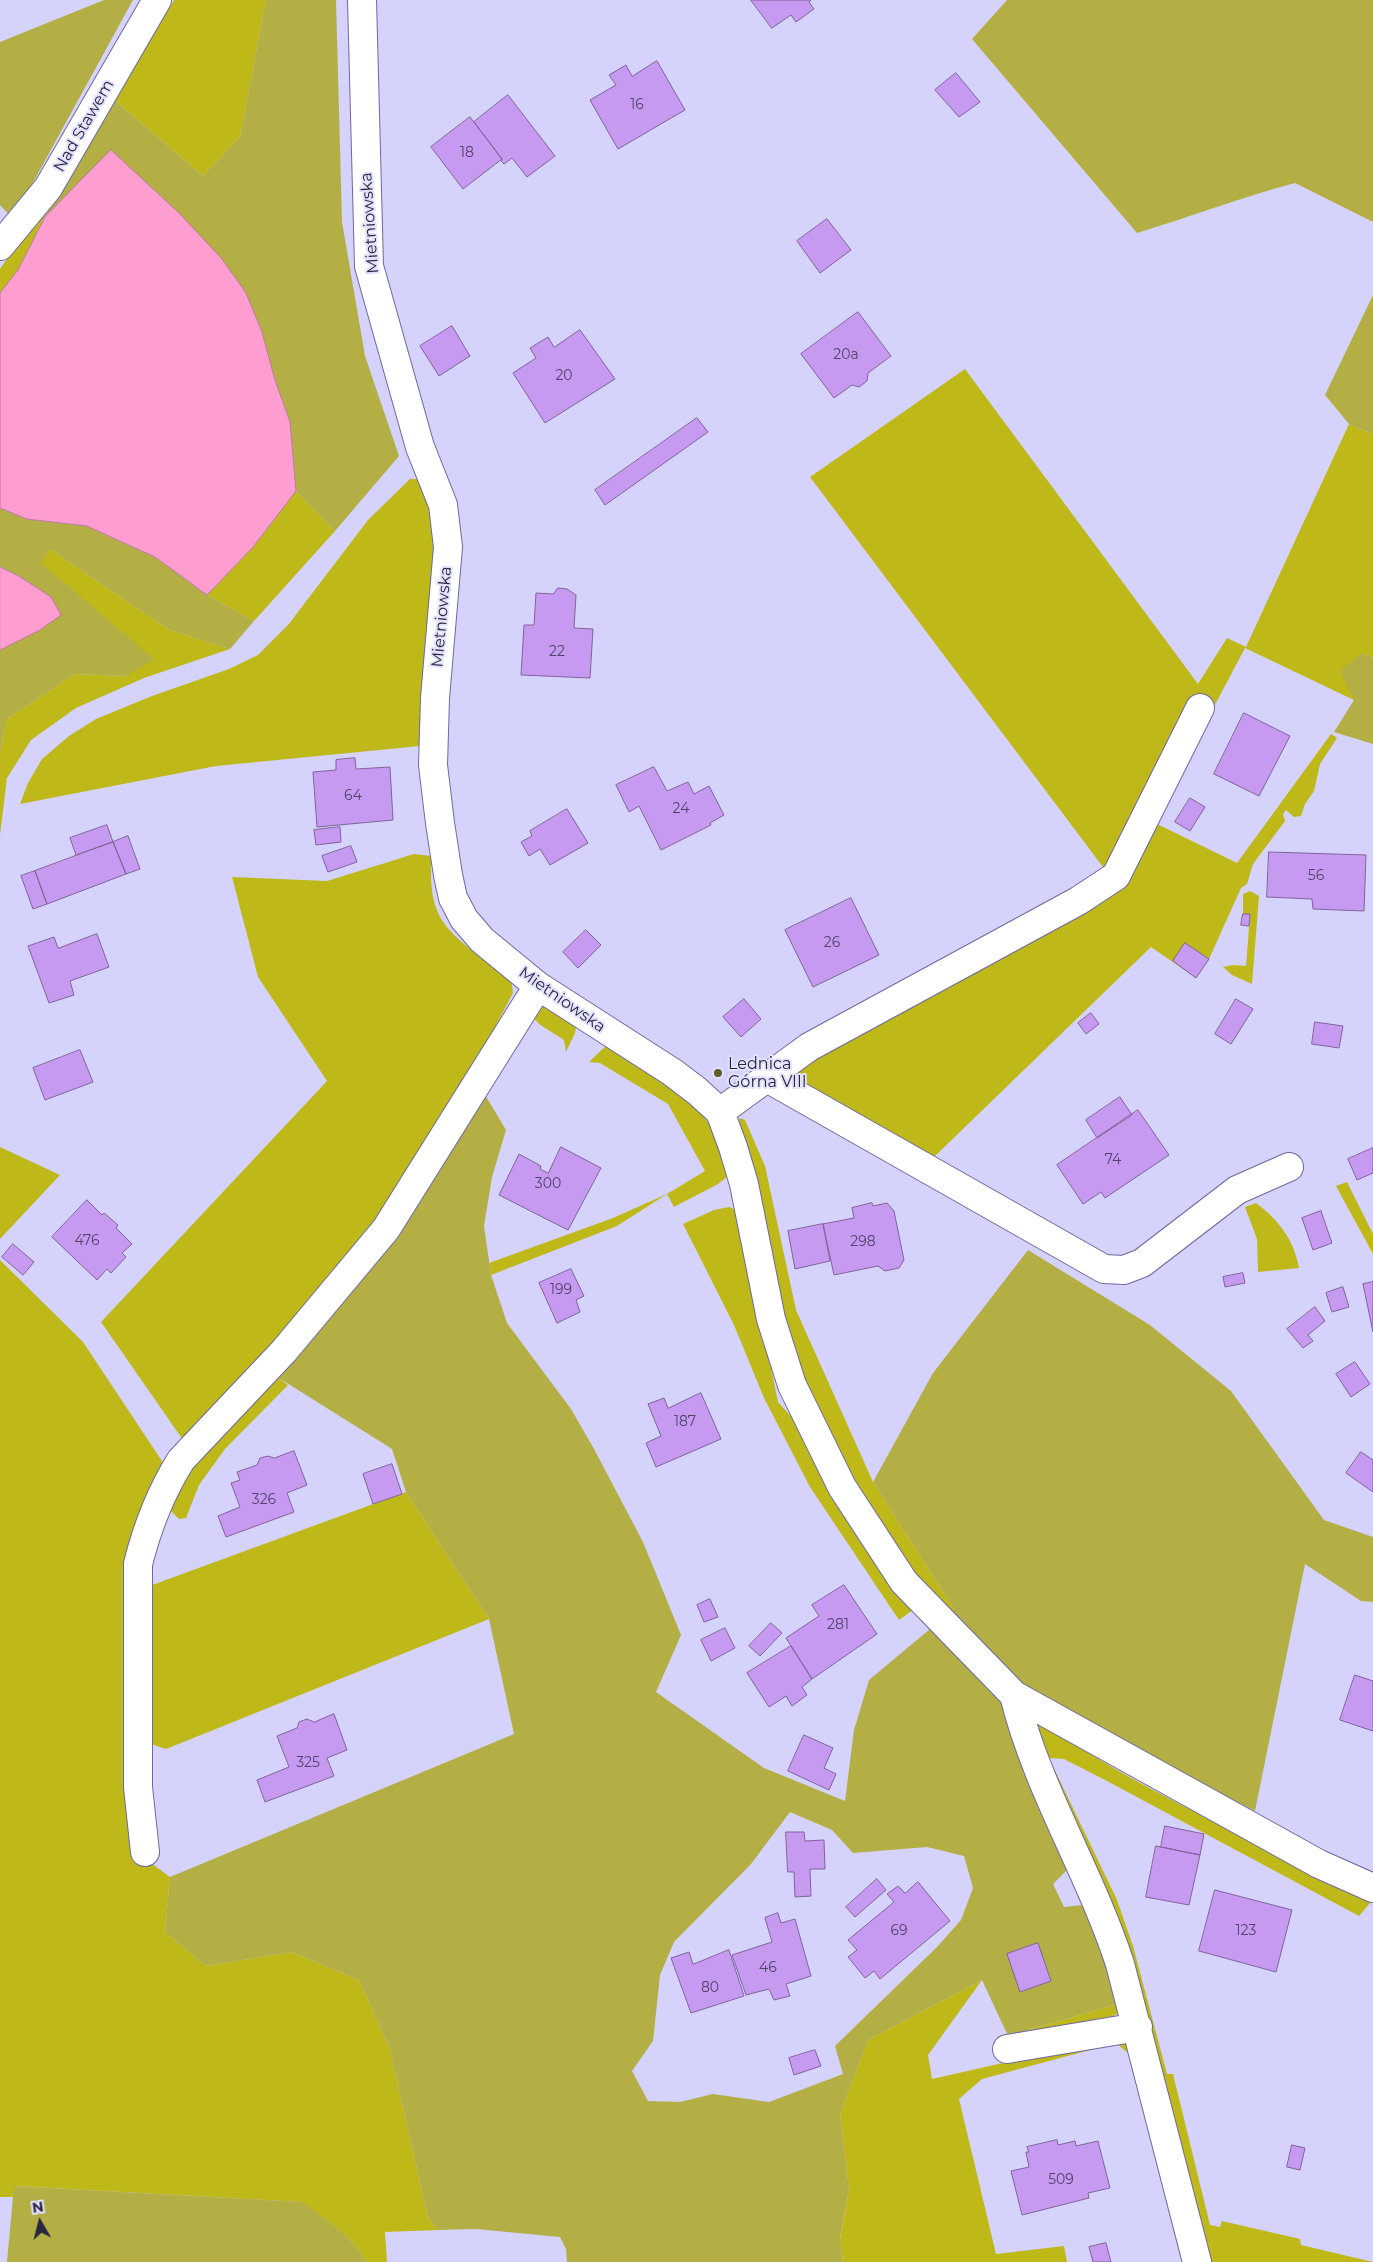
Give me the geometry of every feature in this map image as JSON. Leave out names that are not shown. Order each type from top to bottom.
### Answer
[{"type":"street","name":"Nad Stawem","points":[[0,246],[48,188],[157,0]]},
{"type":"street","name":"Mietniowska","points":[[362,0],[369,266],[420,447],[443,505],[448,547],[435,698],[433,766],[453,898],[464,919],[482,940],[538,986],[672,1072],[720,1112]]},
{"type":"street","points":[[1200,708],[1116,876],[1078,901],[809,1047],[720,1112],[744,1184],[779,1349],[792,1385],[820,1446],[842,1487],[904,1582],[1014,1695],[1318,1864],[1373,1888]]},
{"type":"street","points":[[145,1852],[138,1787],[138,1564],[145,1538],[170,1477],[181,1460],[284,1351],[386,1229],[538,986]]},
{"type":"street","points":[[767,1078],[1104,1269],[1124,1270],[1142,1263],[1237,1190],[1289,1167]]},
{"type":"street","points":[[1014,1695],[1030,1752],[1108,1928],[1138,2027],[1197,2262]]},
{"type":"street","points":[[1007,2049],[1138,2027]]},
{"type":"shaded area","points":[[104,0],[133,0],[13,219],[0,205],[0,42]]},
{"type":"shaded area","points":[[174,0],[266,0],[240,137],[203,176],[112,98]]},
{"type":"shaded area","points":[[266,0],[336,0],[342,222],[365,356],[399,456],[335,531],[296,491],[290,422],[275,380],[111,150],[45,217],[72,163],[112,98],[203,176],[240,137]]},
{"type":"shaded area","points":[[1007,0],[1373,0],[1373,222],[1295,183],[1255,194],[1137,233],[972,39]]},
{"type":"shaded area","points":[[111,150],[179,213],[222,259],[246,293],[262,332],[275,380],[290,422],[296,491],[253,547],[207,595],[155,557],[87,526],[27,519],[0,508],[0,293],[18,270],[45,217]]},
{"type":"shaded area","points":[[72,163],[18,270],[0,293],[0,269]]},
{"type":"shaded area","points":[[1373,295],[1373,434],[1349,424],[1325,395]]},
{"type":"shaded area","points":[[965,369],[1198,684],[1227,638],[1246,647],[1349,424],[1373,434],[1373,658],[1362,653],[1354,700],[1245,648],[1153,822],[1237,863],[1331,734],[1337,738],[1320,764],[1314,791],[1305,804],[1301,816],[1294,817],[1286,810],[1283,814],[1285,821],[1253,864],[1247,884],[1241,888],[1209,959],[1196,978],[1151,947],[933,1158],[785,1075],[1118,887],[810,477]]},
{"type":"shaded area","points":[[410,479],[418,479],[432,514],[435,555],[420,746],[216,766],[20,804],[28,783],[42,759],[69,736],[96,719],[152,696],[229,669],[258,655],[288,625],[368,520]]},
{"type":"shaded area","points":[[296,491],[335,531],[254,621],[207,595],[253,547]]},
{"type":"shaded area","points":[[0,508],[27,519],[87,526],[155,557],[207,595],[254,621],[230,649],[168,629],[50,549],[41,563],[154,659],[127,676],[75,674],[7,719],[0,752],[0,650],[40,630],[19,576],[0,567]]},
{"type":"shaded area","points":[[50,549],[168,629],[230,649],[144,678],[76,708],[31,740],[7,778],[0,835],[0,752],[7,719],[75,674],[127,676],[40,563]]},
{"type":"shaded area","points":[[0,567],[19,576],[51,597],[61,615],[40,630],[0,650]]},
{"type":"shaded area","points":[[1362,653],[1373,658],[1373,744],[1334,732],[1354,700],[1340,671]]},
{"type":"shaded area","points":[[414,854],[431,856],[433,897],[442,920],[469,948],[511,977],[513,993],[456,1101],[344,1266],[264,1356],[183,1440],[101,1322],[327,1081],[258,977],[232,877],[327,881]]},
{"type":"shaded area","points":[[1250,891],[1259,896],[1252,984],[1232,975],[1223,967],[1233,965],[1246,966],[1250,915],[1243,914],[1243,894]]},
{"type":"shaded area","points":[[543,1000],[577,1022],[575,1033],[566,1052],[564,1040],[539,1024],[528,1011]]},
{"type":"shaded area","points":[[609,1043],[666,1082],[702,1115],[716,1134],[724,1154],[727,1177],[718,1184],[674,1207],[667,1194],[705,1171],[668,1104],[600,1063],[589,1062]]},
{"type":"shaded area","points":[[481,1088],[506,1130],[492,1177],[484,1226],[491,1275],[507,1323],[571,1409],[594,1449],[643,1542],[681,1635],[656,1692],[764,1768],[845,1801],[854,1730],[869,1680],[954,1609],[873,1482],[933,1373],[1028,1250],[1150,1325],[1231,1391],[1324,1520],[1373,1537],[1373,1602],[1361,1601],[1305,1564],[1255,1811],[1148,1757],[1000,1701],[1009,1711],[1068,1855],[1066,1871],[1053,1884],[1064,1907],[1092,1904],[1124,2002],[1008,2036],[982,1980],[868,2040],[840,2114],[849,2189],[840,2238],[843,2262],[567,2262],[566,2249],[560,2237],[476,2229],[438,2230],[428,2218],[390,2049],[359,1980],[292,1952],[206,1966],[165,1932],[170,1877],[514,1734],[489,1619],[406,1492],[392,1449],[279,1378],[364,1272]],"holes":[[[790,1812],[832,1830],[853,1853],[927,1847],[964,1856],[973,1888],[961,1920],[937,1947],[835,2046],[843,2074],[769,2102],[713,2094],[680,2102],[648,2101],[632,2071],[653,2041],[660,1975],[674,1942],[751,1864]]]},
{"type":"shaded area","points":[[740,1118],[745,1120],[765,1166],[796,1310],[873,1482],[954,1609],[947,1615],[911,1574],[858,1491],[798,1370],[737,1124]]},
{"type":"shaded area","points":[[0,1147],[60,1175],[0,1239]]},
{"type":"shaded area","points":[[1347,1182],[1373,1234],[1373,1254],[1336,1186]]},
{"type":"shaded area","points":[[667,1194],[617,1226],[491,1275],[489,1263],[613,1218]]},
{"type":"shaded area","points":[[1256,1203],[1272,1216],[1284,1231],[1293,1248],[1299,1268],[1258,1272],[1257,1239],[1245,1207]]},
{"type":"shaded area","points":[[729,1207],[739,1211],[778,1402],[796,1422],[913,1610],[899,1620],[810,1487],[764,1398],[734,1325],[683,1224],[714,1210]]},
{"type":"shaded area","points":[[0,1260],[83,1342],[164,1464],[142,1525],[136,1852],[170,1877],[165,1932],[206,1966],[292,1952],[359,1980],[390,2049],[428,2218],[438,2230],[385,2232],[387,2262],[366,2262],[355,2245],[347,2237],[301,2202],[15,2186],[13,2197],[0,2197]]},
{"type":"shaded area","points":[[279,1378],[288,1385],[225,1449],[199,1485],[186,1518],[179,1519],[170,1510],[185,1472]]},
{"type":"shaded area","points":[[406,1492],[489,1619],[166,1749],[148,1743],[144,1588]]},
{"type":"shaded area","points":[[1031,1719],[1036,1720],[1114,1768],[1194,1812],[1359,1893],[1370,1903],[1359,1916],[1064,1759],[1049,1758],[1117,1900],[1133,1946],[1167,2074],[1173,2074],[1210,2225],[1220,2227],[1222,2221],[1300,2239],[1301,2245],[1373,2262],[1206,2262]]},
{"type":"shaded area","points":[[982,1980],[928,2055],[932,2079],[1113,2038],[1127,2042],[1137,2051],[1185,2249],[1179,2252],[1129,2054],[1116,2043],[982,2079],[959,2099],[996,2254],[1064,2246],[1067,2262],[843,2262],[840,2239],[849,2189],[840,2114],[868,2040]]},
{"type":"shaded area","points":[[1124,2002],[1123,2011],[1105,2020],[1008,2036]]},
{"type":"shaded area","points":[[14,2186],[302,2202],[347,2237],[355,2245],[366,2262],[7,2262]]},
{"type":"building","points":[[751,0],[811,0],[809,2],[814,9],[796,22],[791,15],[772,28]]},
{"type":"building","points":[[657,61],[685,110],[618,149],[590,100],[616,85],[609,75],[626,65],[632,76]]},
{"type":"building","points":[[956,73],[980,102],[959,117],[935,90]]},
{"type":"building","points":[[508,95],[555,156],[527,177],[512,158],[504,164],[501,161],[502,159],[474,122]]},
{"type":"building","points":[[470,117],[502,159],[463,189],[431,147]]},
{"type":"building","points":[[827,219],[851,250],[820,273],[797,241]]},
{"type":"building","points":[[858,312],[891,356],[868,373],[867,381],[859,387],[852,385],[834,398],[801,354]]},
{"type":"building","points":[[452,326],[470,356],[439,376],[420,346]]},
{"type":"building","points":[[580,330],[615,379],[545,423],[513,373],[536,358],[530,348],[548,337],[554,347]]},
{"type":"building","points":[[697,418],[708,432],[605,505],[595,490]]},
{"type":"building","points":[[558,588],[567,589],[576,595],[574,628],[593,629],[590,678],[521,675],[524,625],[534,625],[536,593],[553,594]]},
{"type":"building","points":[[1244,713],[1290,736],[1259,796],[1214,774]]},
{"type":"building","points":[[355,758],[356,769],[390,767],[393,820],[317,827],[313,772],[336,770],[336,760]]},
{"type":"building","points":[[654,767],[667,791],[688,782],[694,794],[709,786],[724,815],[710,823],[711,825],[661,850],[639,806],[629,812],[616,785]]},
{"type":"building","points":[[1190,798],[1205,807],[1190,831],[1175,822]]},
{"type":"building","points":[[567,809],[588,843],[550,865],[540,849],[529,856],[521,842],[532,836],[530,831]]},
{"type":"building","points":[[107,825],[113,842],[76,855],[70,838]]},
{"type":"building","points":[[340,827],[341,842],[316,845],[314,830]]},
{"type":"building","points":[[128,836],[140,869],[126,874],[113,842]]},
{"type":"building","points":[[113,842],[126,874],[47,904],[35,871]]},
{"type":"building","points":[[351,846],[357,862],[328,872],[322,856]]},
{"type":"building","points":[[1269,852],[1366,855],[1364,911],[1313,909],[1312,899],[1267,897]]},
{"type":"building","points":[[35,871],[47,904],[33,909],[21,876]]},
{"type":"building","points":[[851,898],[879,955],[813,987],[785,930]]},
{"type":"building","points":[[1243,914],[1250,914],[1249,926],[1241,925]]},
{"type":"building","points":[[586,930],[601,945],[578,968],[563,952]]},
{"type":"building","points":[[97,934],[109,967],[70,981],[74,995],[49,1003],[28,946],[54,937],[58,948]]},
{"type":"building","points":[[1185,943],[1209,959],[1196,978],[1173,961]]},
{"type":"building","points":[[744,999],[761,1019],[741,1037],[723,1017]]},
{"type":"building","points":[[1236,999],[1253,1009],[1231,1044],[1215,1034]]},
{"type":"building","points":[[1091,1013],[1099,1024],[1086,1034],[1078,1023]]},
{"type":"building","points":[[1315,1022],[1343,1026],[1339,1048],[1312,1044]]},
{"type":"building","points":[[80,1050],[93,1082],[45,1100],[33,1068]]},
{"type":"building","points":[[1120,1097],[1132,1115],[1097,1138],[1086,1120]]},
{"type":"building","points":[[1138,1110],[1169,1155],[1105,1198],[1101,1192],[1083,1204],[1057,1165]]},
{"type":"building","points":[[561,1147],[601,1168],[568,1230],[499,1195],[519,1154],[541,1166],[540,1169],[548,1173]]},
{"type":"building","points":[[1373,1148],[1373,1173],[1357,1180],[1348,1159]]},
{"type":"building","points":[[87,1200],[102,1215],[104,1213],[118,1225],[116,1228],[132,1244],[122,1253],[126,1257],[111,1273],[107,1269],[97,1280],[52,1237]]},
{"type":"building","points":[[872,1203],[873,1206],[887,1203],[894,1211],[904,1260],[899,1268],[885,1271],[878,1266],[834,1275],[823,1224],[854,1218],[852,1208]]},
{"type":"building","points":[[1321,1211],[1332,1243],[1313,1250],[1302,1218]]},
{"type":"building","points":[[823,1224],[830,1261],[795,1269],[788,1231]]},
{"type":"building","points":[[13,1244],[34,1262],[23,1275],[2,1257]]},
{"type":"building","points":[[571,1269],[584,1296],[576,1300],[580,1312],[557,1323],[539,1283]]},
{"type":"building","points":[[1243,1273],[1245,1283],[1225,1287],[1223,1277]]},
{"type":"building","points":[[1373,1282],[1373,1332],[1363,1284]]},
{"type":"building","points":[[1343,1287],[1349,1307],[1332,1312],[1326,1293]]},
{"type":"building","points":[[1315,1307],[1325,1321],[1308,1335],[1313,1341],[1303,1348],[1287,1329]]},
{"type":"building","points":[[1355,1362],[1370,1384],[1351,1397],[1336,1374]]},
{"type":"building","points":[[701,1393],[721,1439],[656,1467],[646,1443],[661,1436],[648,1404],[664,1398],[668,1408]]},
{"type":"building","points":[[294,1451],[307,1485],[287,1493],[294,1512],[226,1537],[218,1516],[240,1507],[231,1483],[240,1480],[237,1472],[257,1465],[260,1458],[268,1456],[274,1458]]},
{"type":"building","points":[[1361,1452],[1373,1460],[1373,1492],[1346,1473]]},
{"type":"building","points":[[392,1464],[402,1494],[373,1504],[363,1474]]},
{"type":"building","points":[[844,1585],[877,1634],[812,1679],[786,1638],[819,1616],[812,1605]]},
{"type":"building","points":[[710,1599],[718,1617],[704,1622],[697,1605]]},
{"type":"building","points":[[771,1623],[782,1633],[760,1656],[749,1646]]},
{"type":"building","points":[[725,1628],[735,1648],[711,1661],[701,1640]]},
{"type":"building","points":[[791,1646],[812,1679],[802,1687],[807,1695],[792,1706],[786,1696],[769,1707],[747,1673]]},
{"type":"building","points":[[1355,1675],[1373,1681],[1373,1731],[1340,1720]]},
{"type":"building","points":[[334,1714],[347,1750],[327,1758],[334,1776],[265,1802],[257,1780],[289,1767],[277,1736],[297,1728],[299,1722],[307,1719],[314,1722]]},
{"type":"building","points":[[804,1735],[833,1748],[824,1768],[836,1774],[829,1790],[788,1771]]},
{"type":"building","points":[[1165,1826],[1204,1834],[1200,1855],[1161,1847]]},
{"type":"building","points":[[786,1832],[804,1832],[805,1841],[824,1840],[825,1869],[810,1869],[811,1896],[795,1897],[794,1872],[788,1872]]},
{"type":"building","points":[[1156,1846],[1200,1855],[1189,1905],[1146,1897]]},
{"type":"building","points":[[877,1879],[886,1890],[855,1917],[846,1907]]},
{"type":"building","points":[[918,1882],[950,1921],[880,1979],[874,1971],[865,1978],[848,1957],[857,1950],[848,1940],[894,1902],[887,1894],[898,1886],[905,1893]]},
{"type":"building","points":[[1215,1890],[1292,1910],[1276,1972],[1199,1951]]},
{"type":"building","points":[[778,1913],[781,1923],[795,1919],[811,1976],[786,1984],[790,1996],[774,2000],[769,1989],[746,1995],[732,1955],[772,1942],[765,1918]]},
{"type":"building","points":[[1038,1943],[1051,1981],[1020,1992],[1007,1954]]},
{"type":"building","points":[[729,1950],[744,1996],[691,2013],[671,1958],[689,1952],[693,1964]]},
{"type":"building","points":[[815,2050],[821,2066],[794,2075],[789,2058]]},
{"type":"building","points":[[1057,2140],[1058,2145],[1075,2141],[1076,2146],[1098,2141],[1110,2188],[1088,2193],[1089,2198],[1022,2215],[1011,2171],[1029,2167],[1027,2147]]},
{"type":"building","points":[[1292,2145],[1305,2148],[1300,2170],[1287,2167]]},
{"type":"building","points":[[1106,2243],[1111,2262],[1093,2262],[1089,2247]]},
{"type":"place","name":"Lednica Górna VIII","points":[[718,1073]]}]
